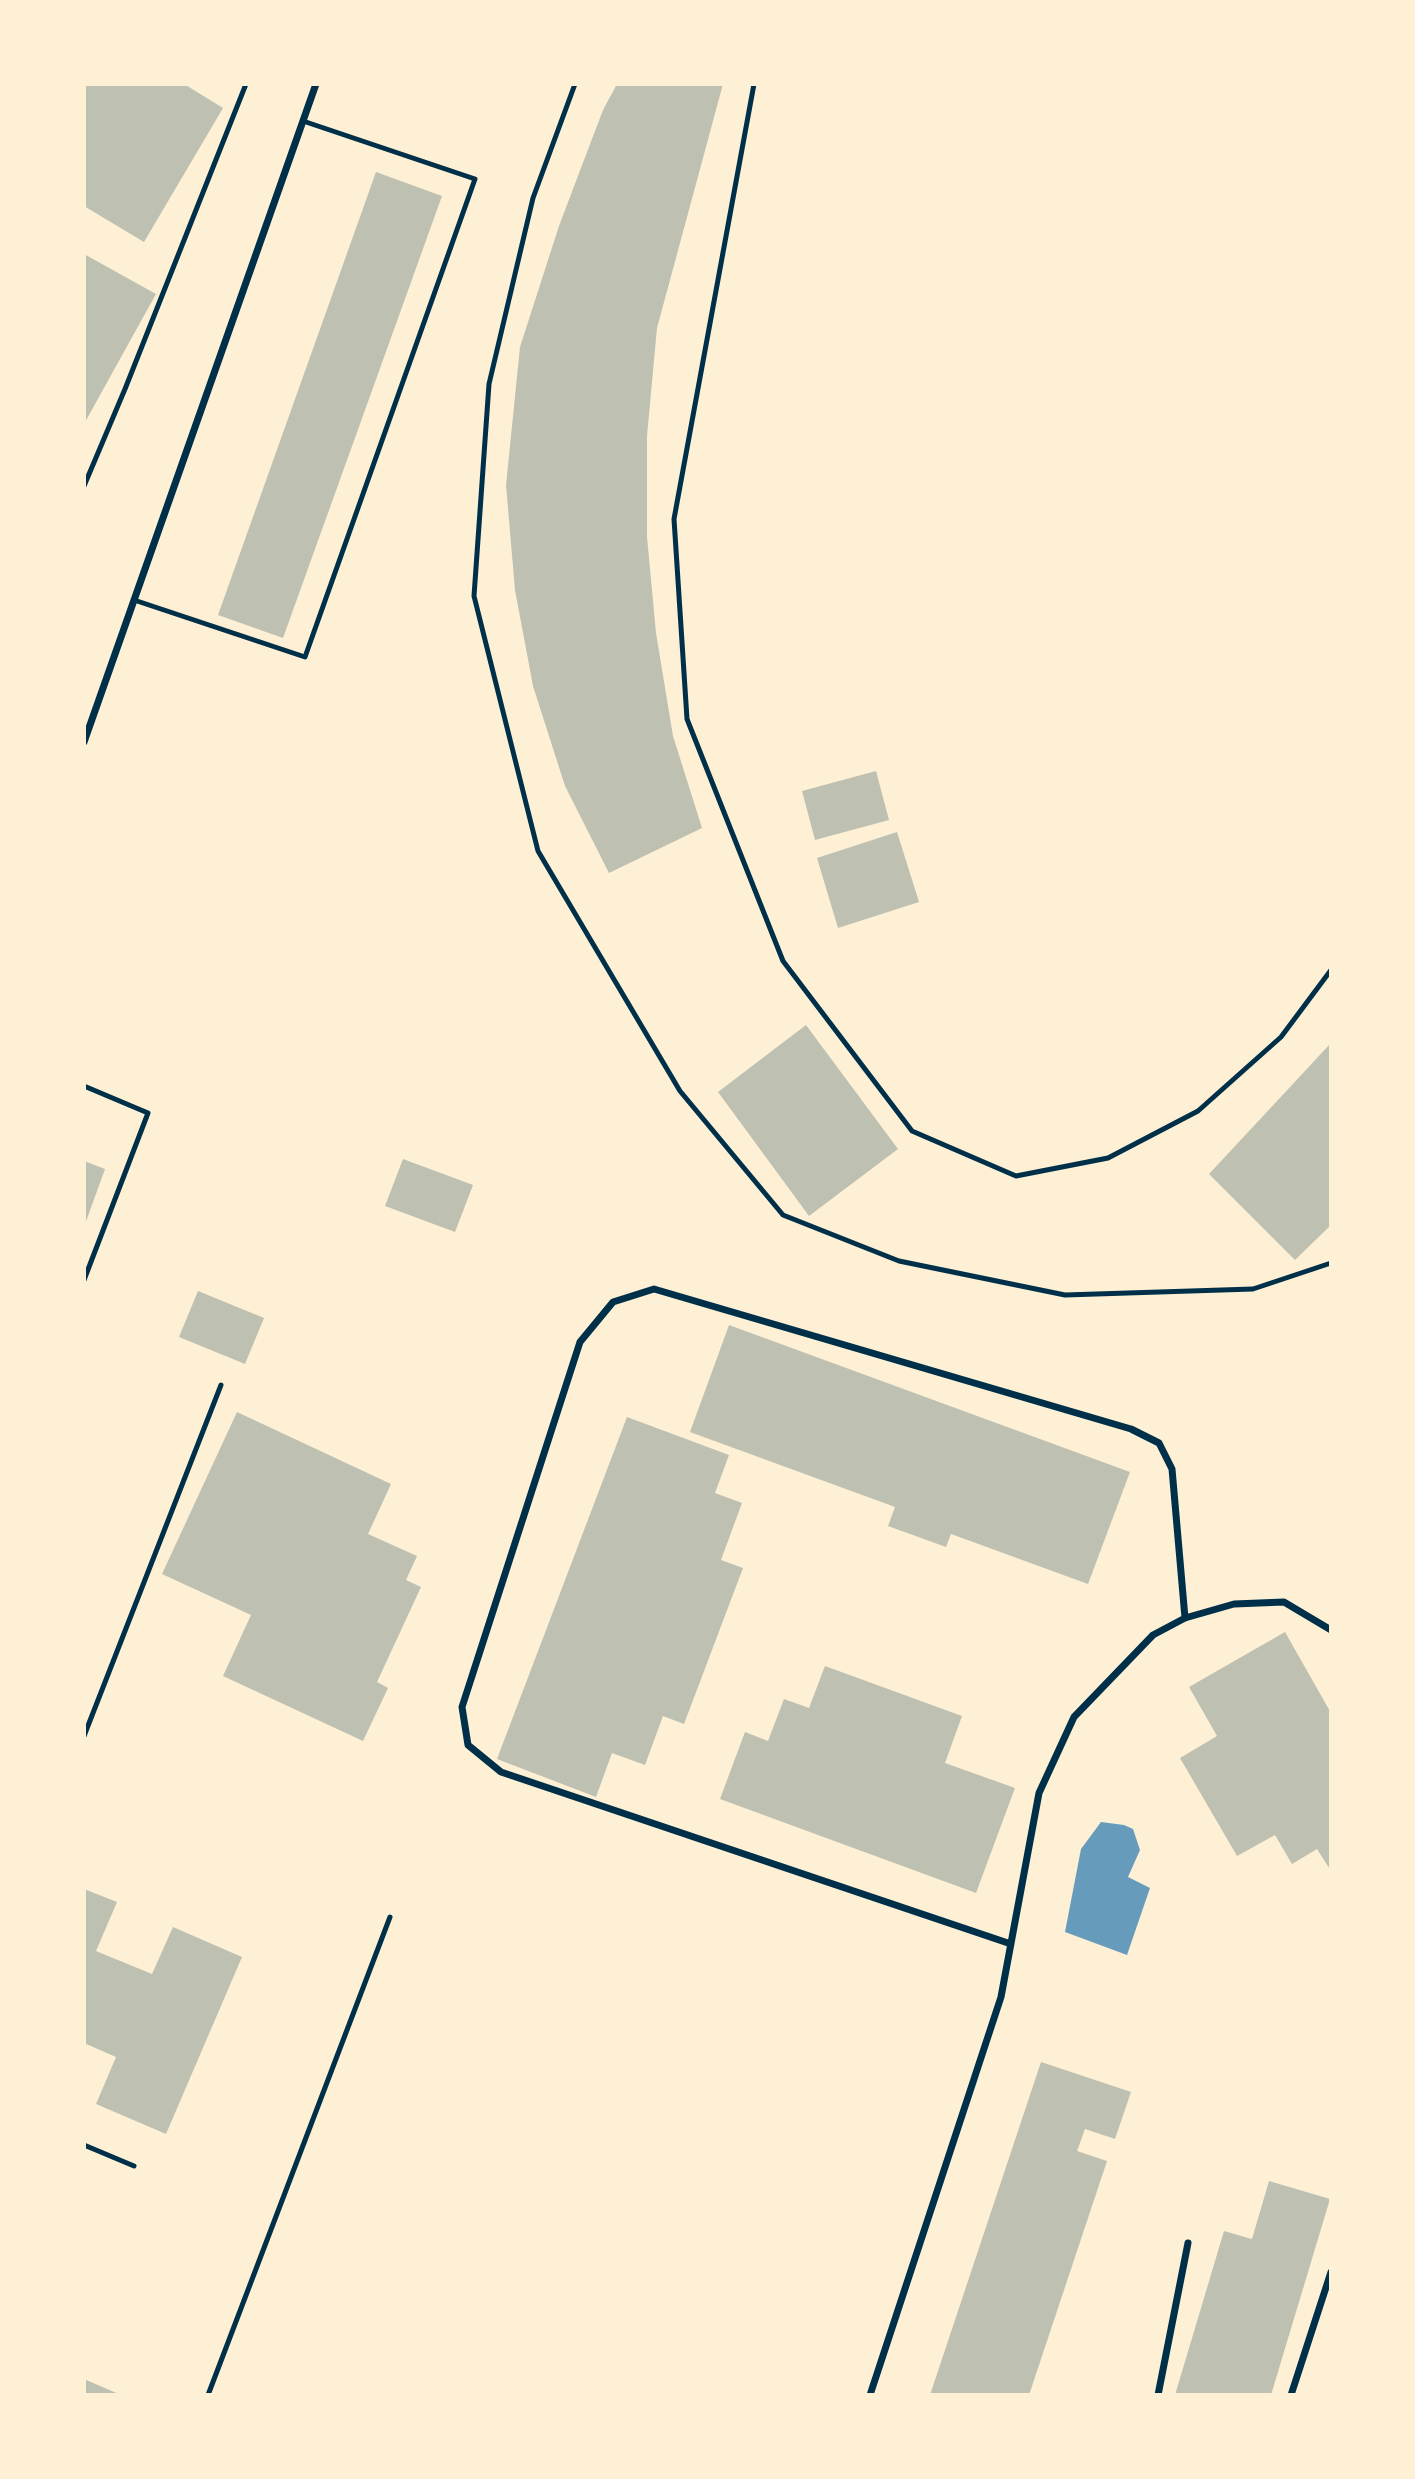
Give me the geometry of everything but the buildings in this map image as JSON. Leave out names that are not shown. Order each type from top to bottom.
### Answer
[{"type":"street","points":[[84,742],[316,84]]},
{"type":"street","points":[[1011,1944],[501,1772],[468,1745],[462,1707],[580,1342],[613,1302],[654,1289],[1131,1429],[1159,1443],[1172,1469],[1185,1618]]},
{"type":"street","points":[[870,2395],[1001,1997],[1039,1793],[1074,1717],[1153,1635],[1185,1618],[1234,1604],[1284,1602],[1331,1630]]},
{"type":"street","points":[[1158,2395],[1188,2243]]},
{"type":"street","points":[[1291,2395],[1331,2272]]},
{"type":"lane","points":[[84,486],[246,84]]},
{"type":"lane","points":[[575,84],[533,198],[489,384],[474,596],[538,850],[680,1091],[783,1214],[899,1261],[1065,1295],[1253,1290],[1331,1263]]},
{"type":"lane","points":[[754,84],[674,519],[687,719],[783,961],[912,1131],[1016,1175],[1108,1158],[1198,1111],[1281,1037],[1331,970]]},
{"type":"lane","points":[[134,600],[305,657],[475,179],[303,121]]},
{"type":"lane","points":[[84,1086],[148,1113],[84,1280]]},
{"type":"lane","points":[[84,1736],[221,1385]]},
{"type":"lane","points":[[208,2395],[390,1917]]},
{"type":"lane","points":[[84,2145],[134,2166]]},
{"type":"water","points":[[1101,1822],[1133,1829],[1140,1850],[1128,1877],[1150,1888],[1127,1955],[1065,1932],[1081,1849]]}]
